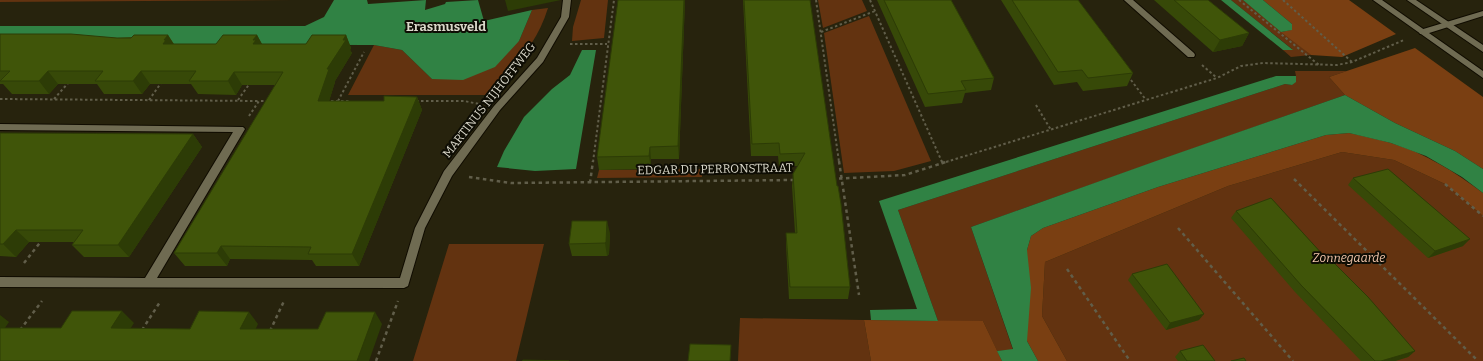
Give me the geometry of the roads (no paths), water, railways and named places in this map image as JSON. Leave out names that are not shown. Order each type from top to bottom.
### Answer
[{"type":"street","name":"MARTINUS NIJHOFFWEG","points":[[148,283],[404,283],[420,228],[448,174],[497,108],[540,60],[565,17],[567,0]]},
{"type":"street","points":[[1128,0],[1191,55]]},
{"type":"street","points":[[1377,0],[1483,75]]},
{"type":"street","points":[[1411,0],[1483,49]]},
{"type":"street","points":[[1423,32],[1483,13]]},
{"type":"street","points":[[0,127],[240,129],[148,283],[5,282]]},
{"type":"district","name":"Erasmusveld","points":[[446,26]]},
{"type":"park label","name":"Zonnegaarde","points":[[1349,258]]}]
